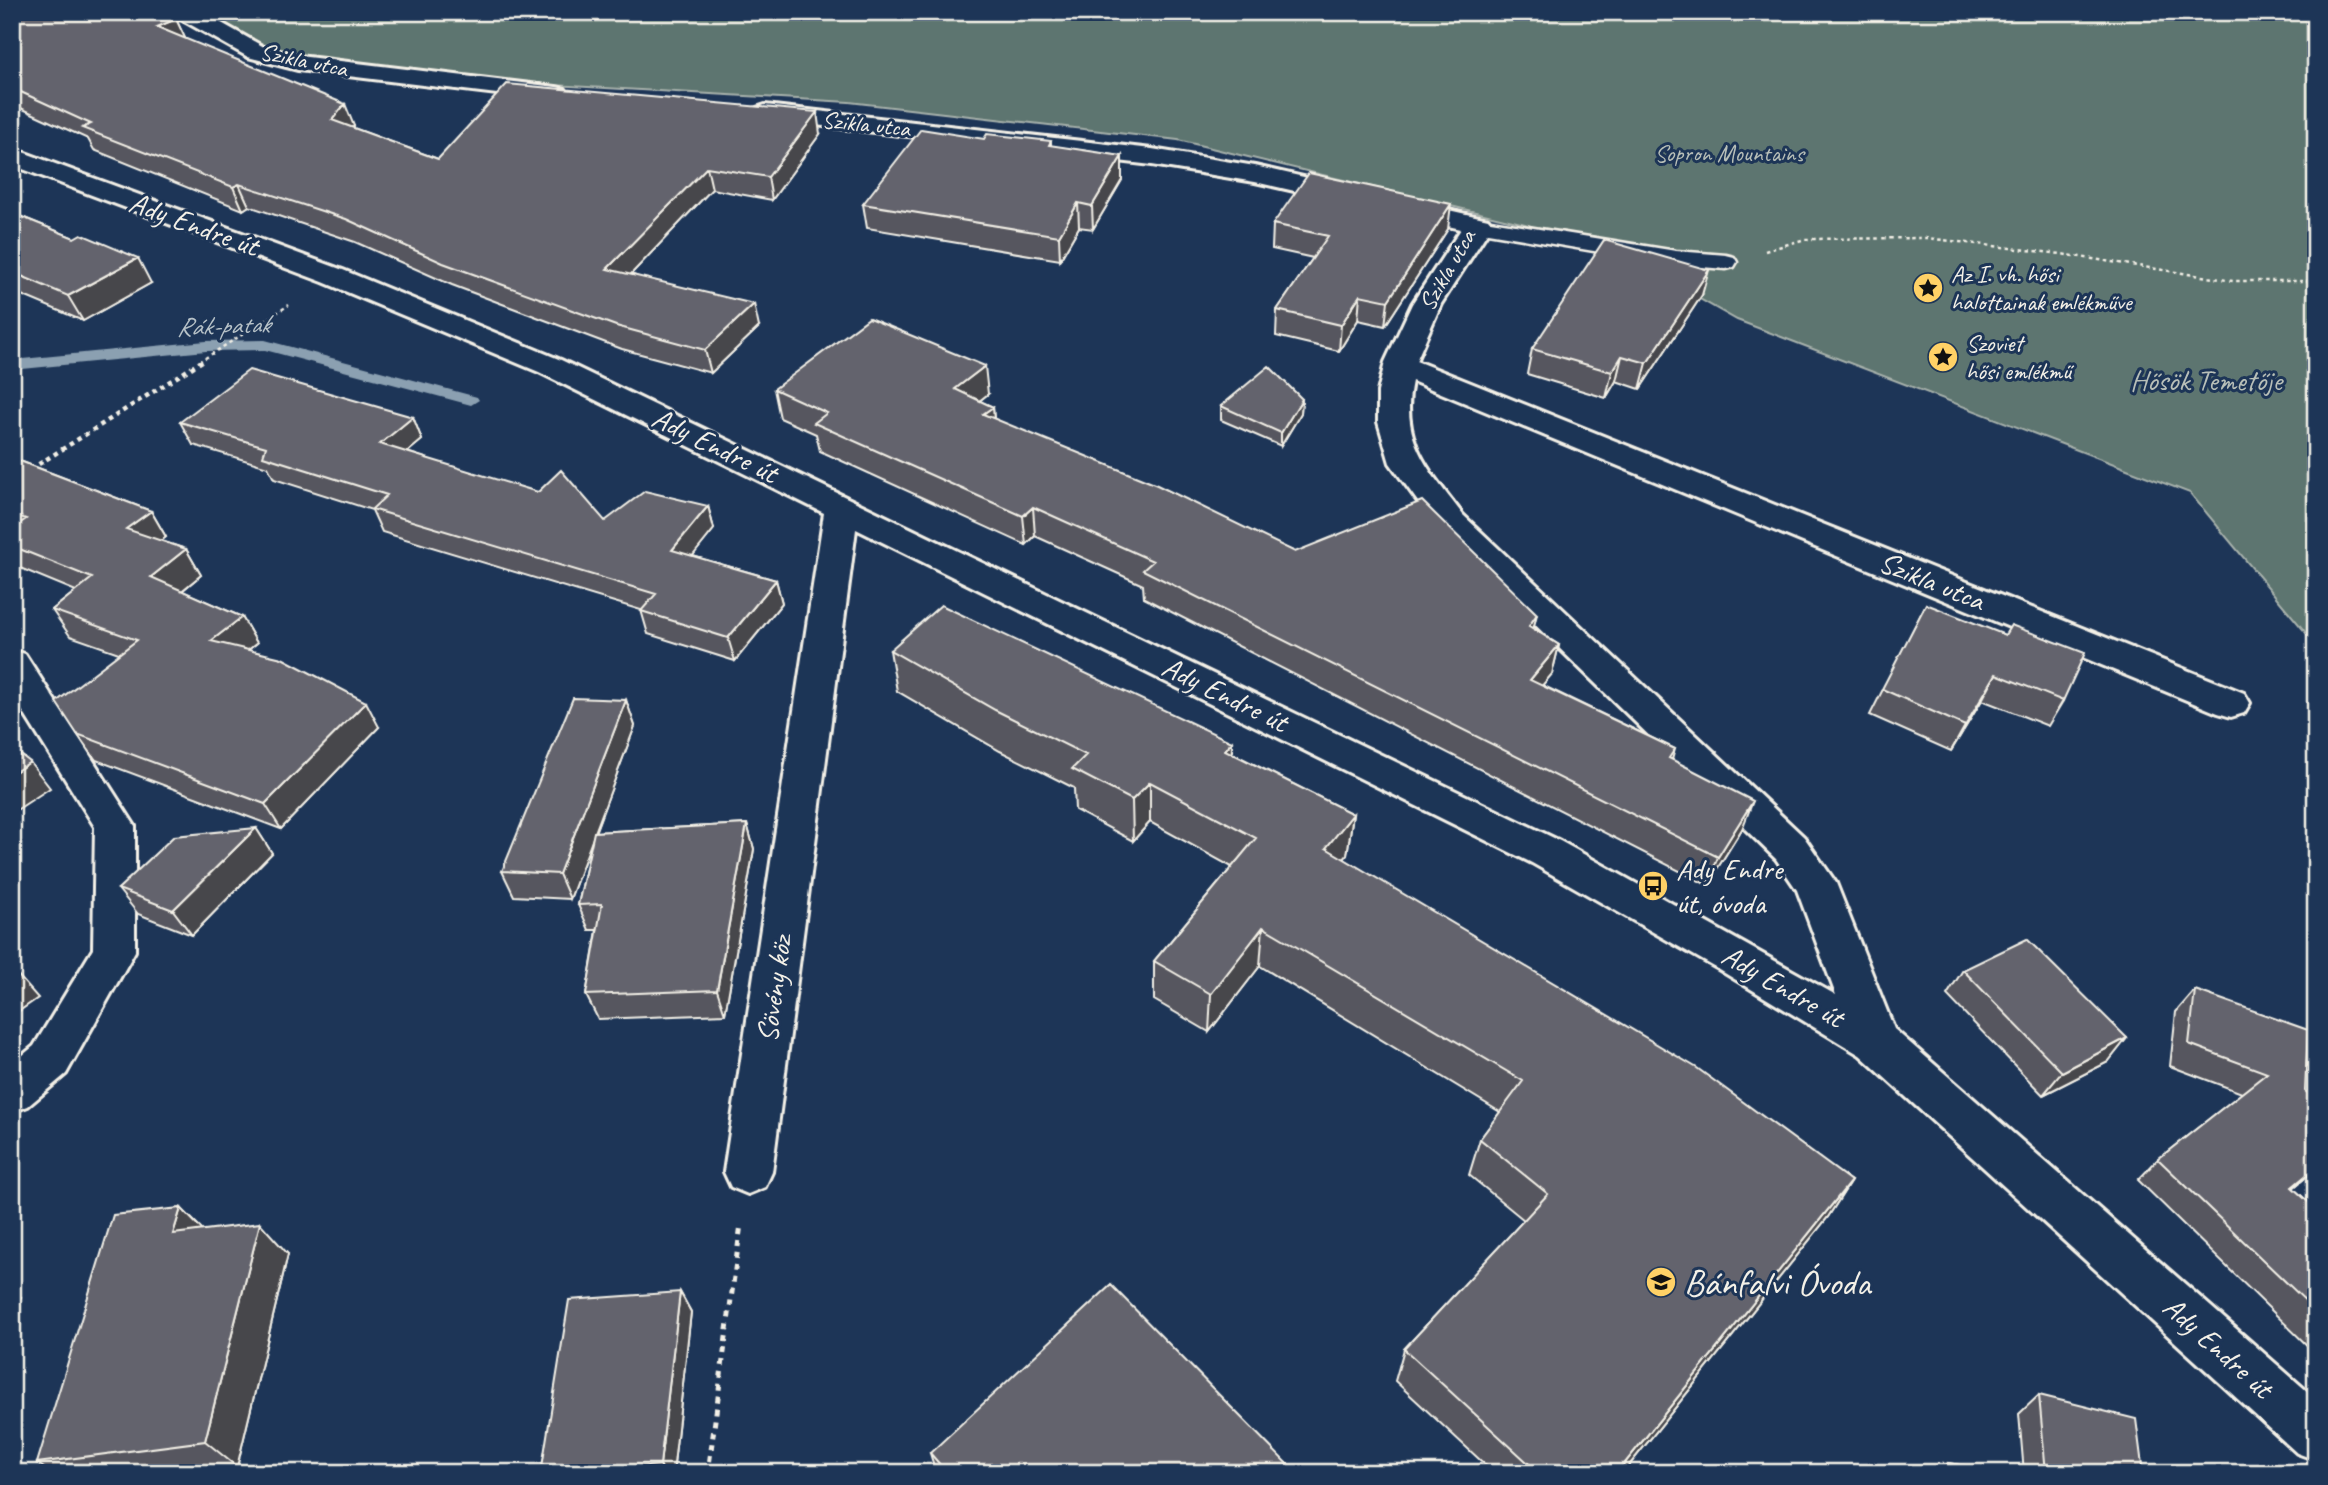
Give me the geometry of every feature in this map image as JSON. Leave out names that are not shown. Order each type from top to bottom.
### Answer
[{"type":"street","name":"Szikla utca","points":[[185,12],[256,52],[298,63],[577,96]]},
{"type":"street","name":"Szikla utca","points":[[746,111],[1152,157],[1331,190],[1478,225],[1415,326],[1400,365],[1392,393],[1395,425],[1402,453],[1414,477],[1451,523],[1790,848],[1815,883],[1876,1041]]},
{"type":"street","name":"Ady Endre út","points":[[12,156],[334,276],[551,366],[1546,852],[1733,956],[1876,1041],[2316,1434]]},
{"type":"street","name":"Szikla utca","points":[[1400,365],[2231,703]]},
{"type":"street","name":"Sövény köz","points":[[748,1172],[842,506]]},
{"type":"street","points":[[12,663],[116,826],[114,951],[50,1060],[12,1092]]},
{"type":"lane","points":[[1478,225],[1676,258],[1726,262]]},
{"type":"path","points":[[1726,262],[1805,239],[1926,238],[2061,254],[2233,281],[2316,281]]},
{"type":"path","points":[[24,474],[251,330]]},
{"type":"path","points":[[708,1473],[748,1172]]},
{"type":"green space","name":"Sopron Mountains","points":[[165,12],[2316,12],[2316,645],[2190,493],[1737,320],[1636,263],[1525,224],[1178,140],[849,102],[326,72],[260,58]]},
{"type":"building","points":[[25,12],[160,12],[176,19],[157,27],[345,104],[332,120],[438,159],[507,84],[817,112],[768,177],[707,167],[607,269],[754,304],[705,350],[616,326],[443,263],[346,219],[239,184],[233,187],[82,128],[91,124],[12,88],[12,13],[19,15]]},
{"type":"building","points":[[921,129],[984,139],[987,134],[1051,141],[1049,145],[1122,156],[1092,206],[1078,203],[1059,236],[863,204]]},
{"type":"building","points":[[1309,173],[1451,204],[1388,301],[1360,295],[1341,325],[1277,310],[1328,236],[1273,224]]},
{"type":"building","points":[[12,213],[74,238],[81,234],[138,258],[68,296],[12,272]]},
{"type":"building","points":[[1604,240],[1709,270],[1647,363],[1622,356],[1612,372],[1532,349]]},
{"type":"building","points":[[869,318],[985,366],[955,389],[993,407],[983,414],[1157,485],[1295,552],[1422,501],[1537,614],[1529,626],[1559,645],[1530,680],[1675,749],[1669,758],[1753,801],[1718,857],[1143,570],[1153,561],[1033,507],[1023,516],[814,423],[827,413],[774,389]]},
{"type":"building","points":[[1269,366],[1302,399],[1281,433],[1221,406]]},
{"type":"building","points":[[249,370],[413,417],[380,444],[538,492],[561,470],[605,521],[645,491],[708,506],[672,550],[776,580],[728,638],[641,611],[656,594],[372,509],[387,495],[263,456],[266,447],[180,422]]},
{"type":"building","points":[[12,458],[151,511],[126,529],[186,549],[151,577],[242,617],[211,641],[282,658],[366,702],[265,804],[77,734],[56,702],[137,640],[52,610],[92,578],[12,546],[12,529],[26,519],[12,514]]},
{"type":"building","points":[[1926,604],[2005,635],[2011,625],[2085,653],[2063,701],[1996,674],[1965,726],[1882,689]]},
{"type":"building","points":[[941,605],[1232,742],[1225,750],[1353,814],[1326,848],[1697,1068],[1851,1181],[1617,1473],[1539,1473],[1404,1349],[1548,1194],[1480,1139],[1523,1081],[1263,927],[1211,994],[1154,961],[1256,838],[1150,782],[1132,800],[1072,769],[1086,755],[995,710],[890,650]]},
{"type":"building","points":[[573,698],[626,700],[559,874],[502,871]]},
{"type":"building","points":[[12,748],[30,762],[12,774]]},
{"type":"building","points":[[747,824],[717,990],[586,995],[602,904],[578,905],[594,832]]},
{"type":"building","points":[[256,828],[173,910],[118,889],[174,836]]},
{"type":"building","points":[[2027,939],[2127,1038],[2062,1072],[1963,970]]},
{"type":"building","points":[[2195,990],[2308,1030],[2305,1091],[2316,1099],[2316,1167],[2292,1187],[2316,1209],[2316,1311],[2158,1159],[2267,1073],[2189,1044]]},
{"type":"building","points":[[181,1208],[173,1234],[260,1223],[205,1441],[37,1463],[113,1215]]},
{"type":"building","points":[[1111,1285],[1296,1473],[947,1473],[930,1453]]},
{"type":"building","points":[[680,1292],[660,1465],[541,1473],[569,1300]]},
{"type":"building","points":[[2039,1395],[2136,1419],[2143,1473],[2046,1473]]},
{"type":"building","points":[[1948,1463],[2008,1473],[1949,1473]]},
{"type":"waterway","name":"Rák-patak","points":[[12,365],[206,346],[265,345],[471,400]]},
{"type":"place","name":"Az I. vh. hősi halottainak emlékműve","points":[[1928,288]]},
{"type":"place","name":"Szoviet hősi emlékmű","points":[[1943,357]]},
{"type":"place","name":"Ady Endre út, óvoda","points":[[1653,886]]},
{"type":"place","name":"Bánfalvi Óvoda","points":[[1661,1282]]},
{"type":"park label","name":"Hősök Temetője","points":[[2206,380]]}]
